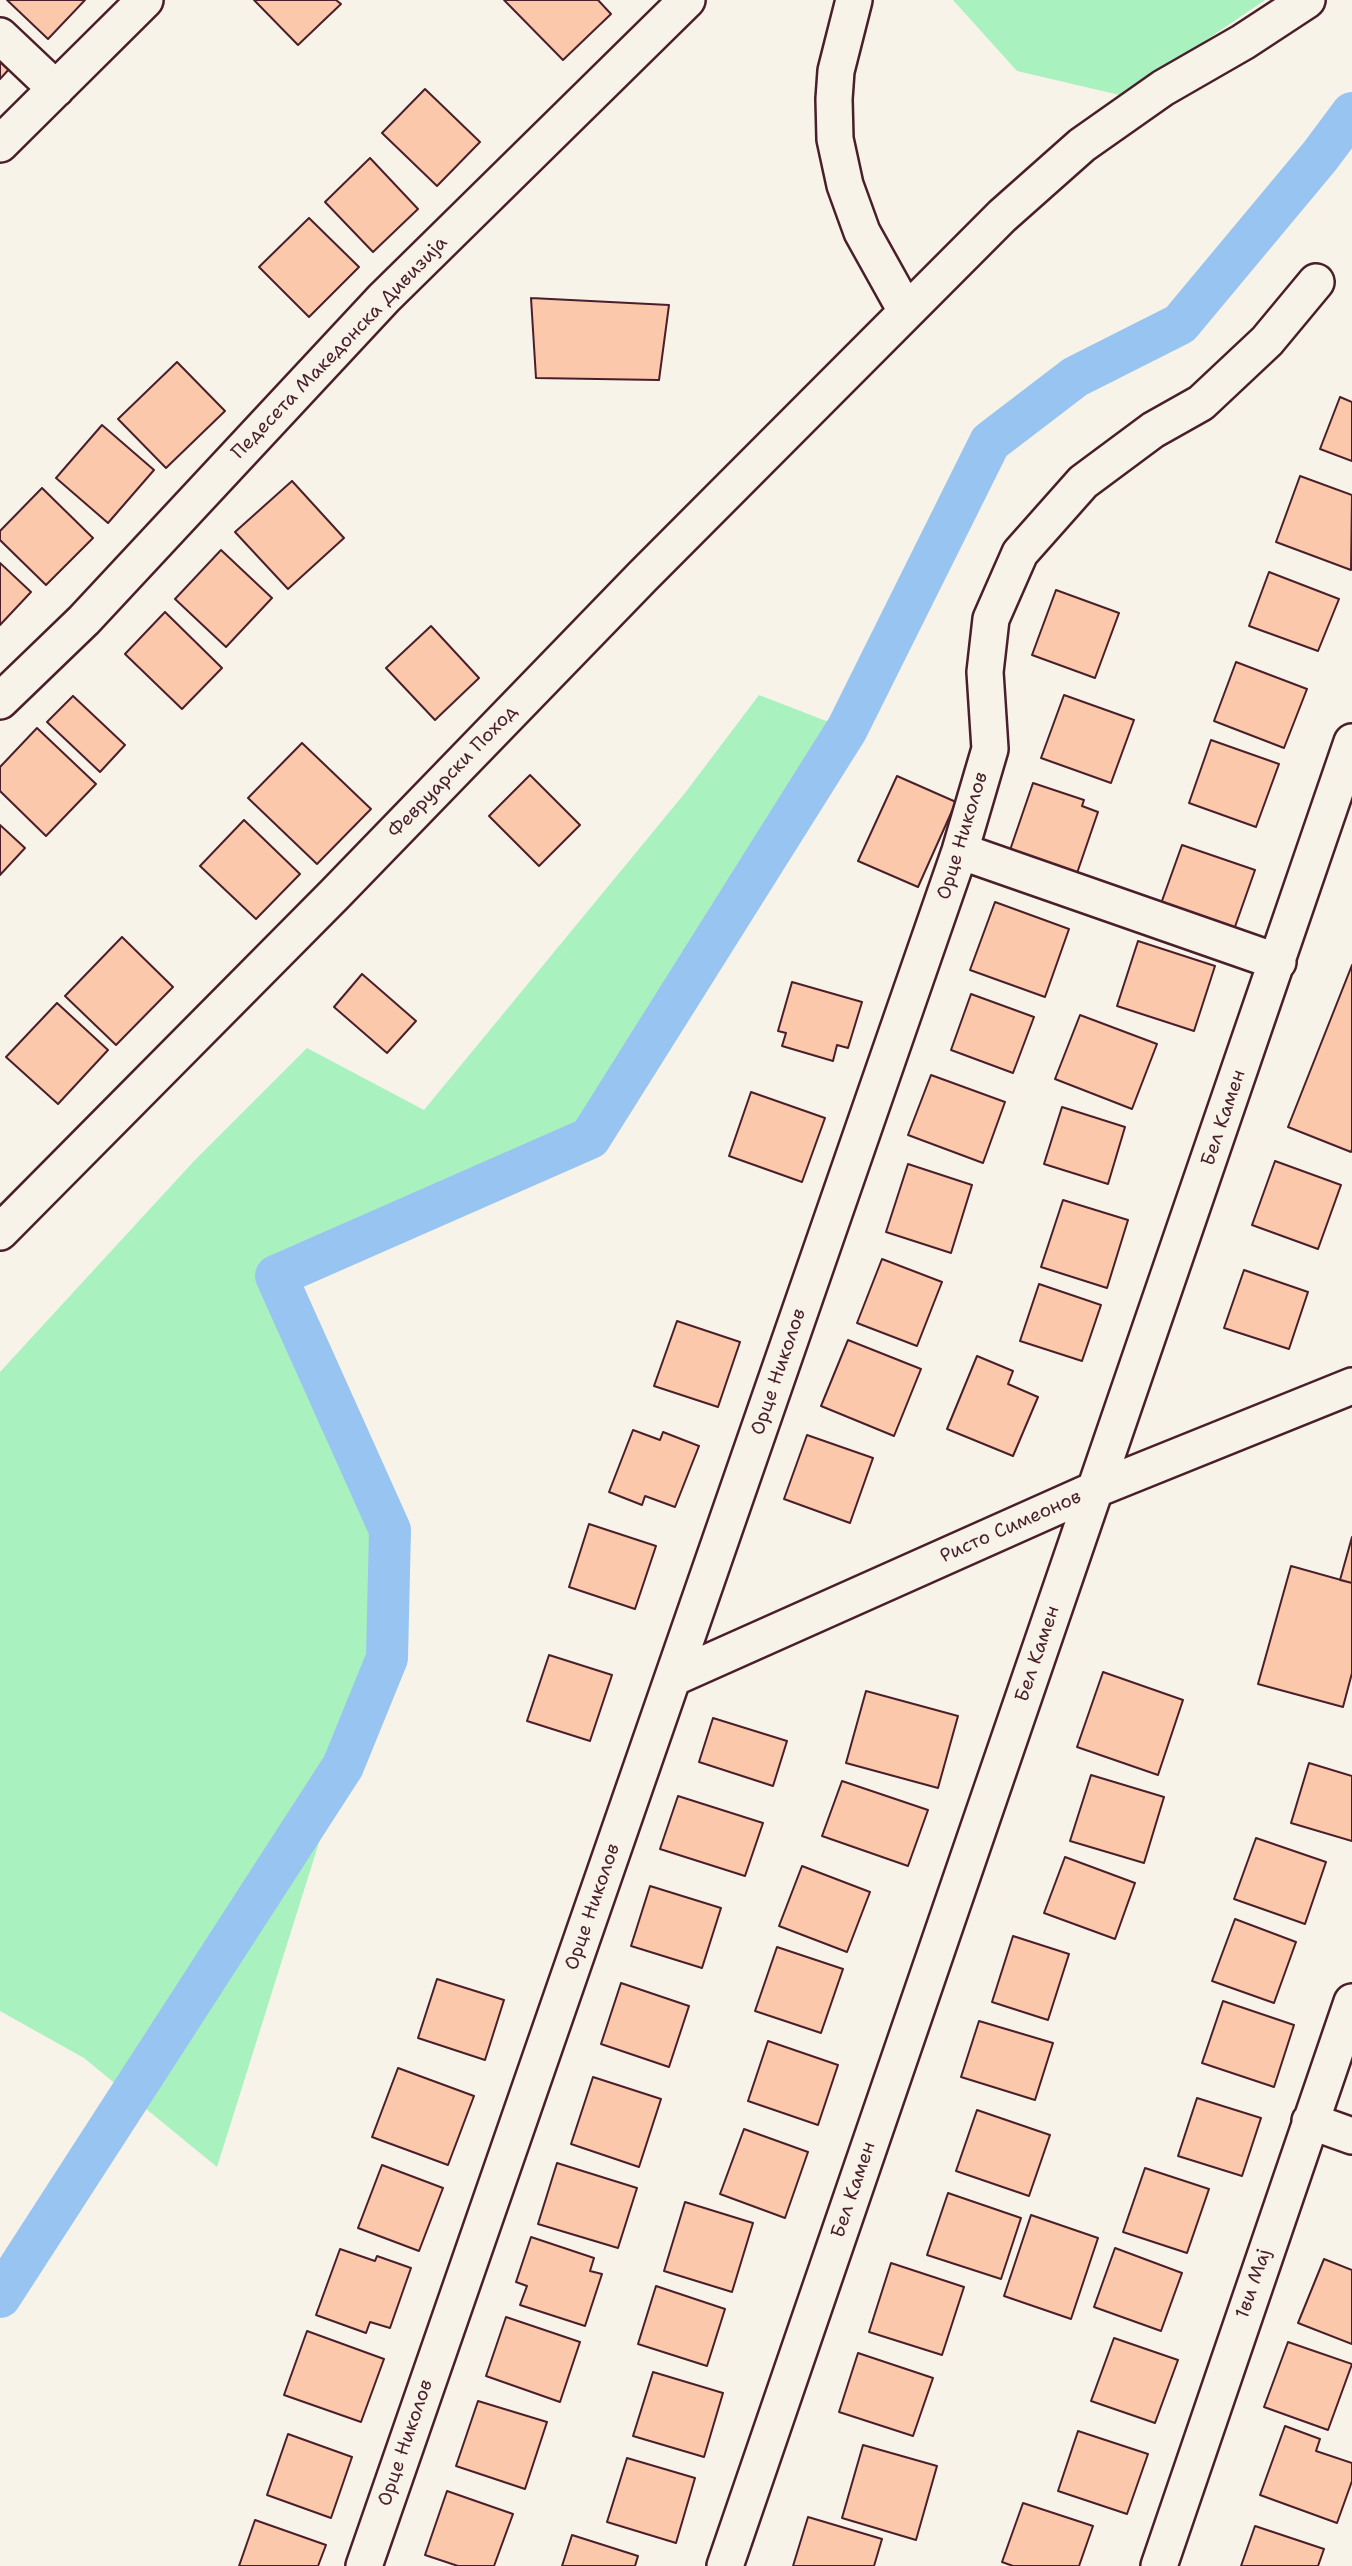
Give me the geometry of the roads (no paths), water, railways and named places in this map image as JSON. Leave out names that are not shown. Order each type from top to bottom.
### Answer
[{"type":"street","points":[[0,144],[145,0]]},
{"type":"street","name":"Педесета Македонска Дивизија","points":[[0,701],[84,620],[384,298],[687,0]]},
{"type":"street","points":[[853,0],[836,71],[835,139],[845,185],[862,232],[906,311]]},
{"type":"street","name":"Февруарски Поход","points":[[0,1232],[1002,216],[1082,145],[1163,89],[1307,0]]},
{"type":"street","points":[[0,36],[56,89]]},
{"type":"street","name":"Орце Николов","points":[[363,2566],[960,851],[990,749],[985,672],[991,619],[1020,553],[1083,482],[1153,430],[1201,403],[1267,341],[1317,282]]},
{"type":"street","name":"Бел Камен","points":[[725,2566],[1352,742]]},
{"type":"street","points":[[960,851],[1278,962]]},
{"type":"street","name":"Ристо Симеонов","points":[[673,1678],[1094,1490],[1352,1386]]},
{"type":"street","name":"1ви Мај","points":[[1159,2566],[1352,2002]]},
{"type":"street","points":[[1310,2121],[1352,2136]]},
{"type":"waterway","points":[[0,2297],[343,1766],[387,1658],[390,1530],[276,1276],[590,1138],[847,729],[990,442],[1075,377],[1180,324],[1320,156],[1352,113]]}]
